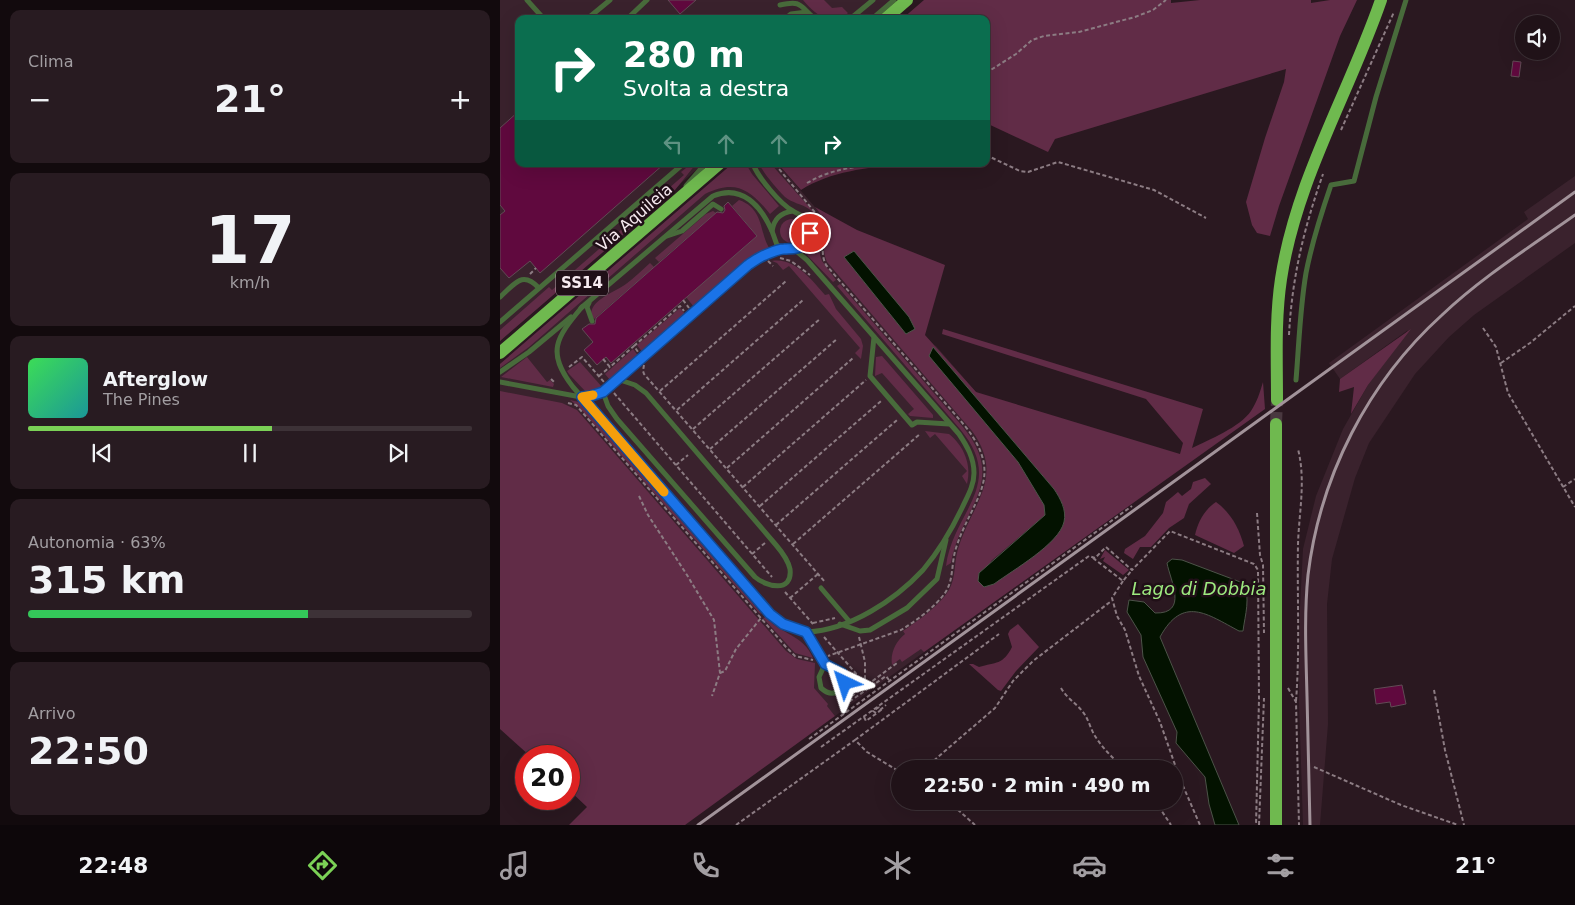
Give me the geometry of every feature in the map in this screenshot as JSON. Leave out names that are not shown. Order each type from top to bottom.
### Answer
[{"type":"main road","points":[[890,15],[907,0]]},
{"type":"main road","points":[[1277,400],[1278,319],[1281,278],[1294,221],[1312,168],[1369,34],[1381,0]]},
{"type":"main road","name":"Via Aquileia","points":[[500,353],[716,167]]},
{"type":"main road","points":[[1276,424],[1276,825]]},
{"type":"lane","points":[[527,0],[540,15]]},
{"type":"lane","points":[[592,15],[610,0]]},
{"type":"lane","points":[[631,15],[647,0]]},
{"type":"lane","points":[[780,5],[793,0],[800,2],[811,15]]},
{"type":"lane","points":[[855,15],[873,0]]},
{"type":"lane","points":[[877,15],[894,0]]},
{"type":"lane","points":[[1296,380],[1302,298],[1318,221],[1331,185],[1354,181],[1376,97],[1406,0]]},
{"type":"lane","points":[[790,15],[798,11],[807,12]]},
{"type":"lane","points":[[500,322],[680,167]]},
{"type":"lane","points":[[664,212],[702,167]]},
{"type":"lane","points":[[500,382],[582,397],[603,392],[748,265],[764,255],[784,249],[795,250],[805,244],[810,233],[810,227],[804,216],[793,211],[768,187],[755,167]]},
{"type":"lane","points":[[500,372],[530,352],[590,302],[705,201],[722,192],[730,192],[749,198],[766,218],[773,238],[784,249]]},
{"type":"lane","points":[[664,237],[682,231],[713,204],[721,209]]},
{"type":"lane","points":[[772,231],[776,219],[786,212],[793,211]]},
{"type":"lane","points":[[582,307],[565,327],[559,339],[557,360],[562,373],[770,614],[783,624],[806,632],[818,630],[850,621],[883,603],[905,587],[928,563],[947,538],[970,492],[974,474],[971,454],[959,434],[795,250]]},
{"type":"lane","points":[[500,297],[519,280],[526,278],[539,288]]},
{"type":"lane","points":[[590,302],[587,308],[592,321]]},
{"type":"lane","points":[[874,337],[870,376],[886,396],[912,424],[917,422],[949,424]]},
{"type":"lane","points":[[603,392],[608,406],[617,419],[749,571],[765,585],[780,586],[788,579],[790,570],[784,555],[776,545],[646,393],[635,385],[617,379]]},
{"type":"lane","points":[[840,624],[860,630],[870,630],[907,608],[937,578],[943,562],[947,538]]},
{"type":"lane","points":[[821,588],[850,621]]},
{"type":"lane","points":[[806,632],[825,664],[837,669],[844,678],[843,688],[834,694],[826,692],[819,682],[819,676],[825,664]]},
{"type":"path","points":[[990,70],[1016,54],[1032,40],[1044,36],[1079,32],[1135,17],[1152,10],[1166,0]]},
{"type":"path","points":[[990,157],[1020,171],[1028,172],[1058,162],[1154,190],[1206,218]]},
{"type":"path","points":[[777,167],[822,221],[824,226],[821,252],[823,258],[839,280],[976,440],[984,460],[983,488],[956,548],[951,578],[945,593],[901,630],[831,655]]},
{"type":"path","points":[[807,182],[817,176],[839,169],[854,167]]},
{"type":"path","points":[[762,264],[781,258],[791,261],[813,278]]},
{"type":"path","points":[[768,261],[773,266]]},
{"type":"path","points":[[830,288],[839,280]]},
{"type":"path","points":[[660,392],[786,281]]},
{"type":"path","points":[[598,376],[680,306],[685,312],[689,308],[683,300]]},
{"type":"path","points":[[676,410],[803,300]]},
{"type":"path","points":[[1501,363],[1575,306]]},
{"type":"path","points":[[693,429],[820,319]]},
{"type":"path","points":[[1483,328],[1496,348],[1508,393],[1575,507]]},
{"type":"path","points":[[710,449],[837,339]]},
{"type":"path","points":[[634,346],[640,353]]},
{"type":"path","points":[[551,379],[555,383],[562,373],[582,357],[866,686]]},
{"type":"path","points":[[727,468],[854,358]]},
{"type":"path","points":[[603,359],[610,367]]},
{"type":"path","points":[[648,362],[644,366],[643,371],[829,586]]},
{"type":"path","points":[[743,487],[870,376]]},
{"type":"path","points":[[760,506],[886,396]]},
{"type":"path","points":[[568,403],[576,405],[786,648],[795,656],[814,660]]},
{"type":"path","points":[[630,412],[640,424]]},
{"type":"path","points":[[776,525],[903,415]]},
{"type":"path","points":[[793,545],[920,434]]},
{"type":"path","points":[[1298,449],[1302,466],[1298,523],[1296,702],[1299,825]]},
{"type":"path","points":[[1564,487],[1575,479]]},
{"type":"path","points":[[639,496],[648,515],[688,575],[714,620],[720,673],[712,696]]},
{"type":"path","points":[[809,738],[1132,506]]},
{"type":"path","points":[[1257,513],[1260,555],[1263,565],[1264,639]]},
{"type":"path","points":[[1200,825],[1180,780],[1160,722],[1139,676],[1126,630],[1112,598],[1132,570],[1170,531],[1254,564],[1258,570],[1260,639],[1257,825]]},
{"type":"path","points":[[821,748],[1089,556],[1095,558],[1106,547],[1132,570]]},
{"type":"path","points":[[1091,557],[1123,581]]},
{"type":"path","points":[[790,598],[818,574]]},
{"type":"path","points":[[934,760],[995,708],[1014,681],[1033,661],[1110,602]]},
{"type":"path","points":[[812,623],[844,615]]},
{"type":"path","points":[[720,673],[725,671],[736,649],[759,620]]},
{"type":"path","points":[[736,825],[999,634]]},
{"type":"path","points":[[889,680],[886,676],[846,704],[844,701],[897,663]]},
{"type":"path","points":[[1286,683],[1296,702]]},
{"type":"path","points":[[1061,688],[1086,716],[1095,735],[1115,760]]},
{"type":"path","points":[[1434,690],[1445,750],[1464,825]]},
{"type":"path","points":[[1257,825],[1264,694]]},
{"type":"path","points":[[850,701],[854,706]]},
{"type":"path","points":[[863,717],[866,720],[881,710],[879,707],[874,711],[875,713],[881,709],[886,705]]},
{"type":"path","points":[[855,740],[867,752],[891,767]]},
{"type":"path","points":[[1314,767],[1401,805],[1458,825]]},
{"type":"path","points":[[958,810],[975,825]]},
{"type":"path","points":[[1161,810],[1171,825]]},
{"type":"shaded area","points":[[500,0],[891,0],[874,15],[515,15],[515,167],[700,167],[500,341]]},
{"type":"shaded area","points":[[803,0],[824,0],[832,8],[842,7],[848,13],[846,15],[820,15]]},
{"type":"shaded area","points":[[924,0],[1171,0],[1171,3],[1200,0],[1311,0],[1311,3],[1330,0],[1357,0],[1340,36],[1270,236],[1257,233],[1252,225],[1246,202],[1284,82],[1286,69],[1055,139],[1048,152],[990,125],[990,15],[907,15]]},
{"type":"shaded area","points":[[687,167],[694,167],[675,190],[500,341],[500,330],[549,287],[552,290],[684,175],[681,172]]},
{"type":"shaded area","points":[[729,167],[781,167],[932,344],[936,346],[976,392],[1132,503],[835,716],[761,630],[500,393],[500,364]]},
{"type":"shaded area","points":[[729,167],[748,167],[779,206],[770,214],[756,198],[741,189],[733,187],[725,187],[705,194],[529,347],[500,368],[500,364]]},
{"type":"shaded area","points":[[761,167],[774,167],[818,217],[823,230],[820,255],[822,261],[836,280],[833,282],[807,255],[816,245],[820,233],[818,220],[809,209],[785,197]]},
{"type":"shaded area","points":[[781,167],[878,167],[837,174],[824,178],[801,190]]},
{"type":"shaded area","points":[[1575,176],[1575,243],[1474,315],[1449,337],[1415,374],[1369,443],[1355,478],[1332,559],[1327,604],[1328,724],[1320,825],[1303,825],[1299,702],[1303,549],[1316,496],[1343,429],[1368,385],[1408,330],[1340,379],[1329,363],[1528,219],[1524,212]]},
{"type":"shaded area","points":[[739,200],[753,209],[770,249],[745,264],[643,353],[637,345],[680,308],[685,314],[694,307],[686,297],[757,236],[732,206]]},
{"type":"shaded area","points":[[815,207],[857,230],[945,265],[925,335],[976,392],[1180,454],[1183,443],[1146,399],[942,334],[943,329],[1203,409],[1192,448],[1224,433],[1246,417],[1255,404],[1263,382],[1265,409],[924,652],[921,649],[902,662],[900,659],[892,665],[893,652],[896,644],[905,634],[903,631],[934,608],[949,590],[954,575],[958,549],[983,491],[986,463],[982,448],[972,431],[827,262],[824,247],[826,230],[821,216]],"holes":[[[854,251],[906,334],[844,257]],[[933,348],[1054,489],[1064,507],[1028,559],[994,584],[984,587],[991,561],[1045,515],[1044,505],[1018,462],[930,356]]]},
{"type":"shaded area","points":[[713,211],[716,213],[659,262],[655,258],[706,214]]},
{"type":"shaded area","points":[[792,219],[801,222],[804,231],[801,240],[792,243],[783,240],[780,231],[783,222]]},
{"type":"shaded area","points":[[772,261],[780,261],[795,266],[825,295],[829,294],[836,309],[861,339],[863,346],[861,359],[855,353],[860,348],[789,266],[783,270],[777,263]]},
{"type":"shaded area","points":[[650,263],[654,267],[594,319],[591,314],[595,304],[626,284]]},
{"type":"shaded area","points":[[840,284],[963,427],[976,447],[982,464],[982,480],[978,495],[956,544],[951,563],[946,566],[951,547],[973,498],[978,482],[979,466],[973,449],[960,429],[837,286]]},
{"type":"shaded area","points":[[1411,329],[1368,385],[1351,414],[1354,387],[1339,392],[1340,379]]},
{"type":"shaded area","points":[[633,349],[639,357],[610,380],[605,374]]},
{"type":"shaded area","points":[[882,356],[933,415],[933,418],[910,416],[908,414],[914,409],[882,373],[875,376],[876,357]]},
{"type":"shaded area","points":[[527,357],[547,382],[550,380],[554,384],[553,387],[501,377]]},
{"type":"shaded area","points":[[580,362],[602,387],[586,392],[569,374],[567,371]]},
{"type":"shaded area","points":[[500,391],[562,403],[577,410],[786,651],[797,659],[815,663],[814,688],[828,704],[827,706],[835,716],[685,825],[569,825],[587,807],[580,800],[580,745],[518,745],[500,729]]},
{"type":"shaded area","points":[[570,400],[579,402],[762,614],[759,613],[579,407]]},
{"type":"shaded area","points":[[925,431],[949,434],[959,444],[966,456],[968,470],[967,484],[962,476],[967,471],[935,434],[930,438]]},
{"type":"shaded area","points":[[1205,478],[1211,484],[1189,504],[1184,518],[1169,528],[1151,547],[1140,547],[1133,559],[1124,553],[1125,549],[1145,536],[1163,513],[1166,502],[1178,492],[1182,496],[1191,489],[1193,482]]},
{"type":"shaded area","points":[[1216,502],[1230,516],[1242,539],[1244,546],[1234,553],[1195,535],[1202,517]]},
{"type":"shaded area","points":[[1105,550],[1129,570],[1123,575],[1103,561],[1105,557],[1100,559]]},
{"type":"shaded area","points":[[766,617],[778,628],[804,644],[813,658],[795,653],[763,618]]},
{"type":"shaded area","points":[[1018,624],[1039,647],[1016,671],[1001,691],[969,664],[979,667],[1002,660],[1012,647],[1008,634]]},
{"type":"water","points":[[854,251],[909,317],[915,329],[906,334],[844,257]]},
{"type":"water","points":[[933,347],[1054,489],[1064,509],[1064,522],[1054,539],[1045,548],[994,584],[984,587],[978,581],[979,573],[1045,515],[1044,505],[1018,462],[929,356]]},
{"type":"water","name":"Lago di Dobbia","points":[[1172,559],[1182,560],[1243,583],[1247,594],[1243,631],[1239,631],[1206,614],[1187,612],[1178,616],[1169,624],[1160,637],[1239,825],[1215,825],[1209,804],[1205,777],[1176,743],[1177,732],[1143,657],[1141,635],[1127,612],[1129,600],[1144,602],[1155,613],[1165,612],[1172,608],[1175,602],[1175,595],[1167,563]]},
{"type":"building","points":[[668,0],[696,0],[680,14]]},
{"type":"building","points":[[1513,61],[1521,62],[1519,77],[1511,76]]},
{"type":"building","points":[[515,115],[515,167],[661,167],[540,273],[530,261],[509,278],[500,268],[500,215],[505,211],[500,205],[500,128]]},
{"type":"building","points":[[728,202],[757,236],[611,363],[606,357],[597,365],[584,350],[593,342],[582,329],[589,324],[595,324],[596,318],[717,212],[723,213],[725,210],[724,206]]},
{"type":"building","points":[[1402,685],[1406,704],[1391,707],[1390,702],[1376,704],[1374,689]]},
{"type":"tunnel","points":[[1276,424],[1277,400]]},
{"type":"railway","points":[[698,825],[1575,192]]},
{"type":"railway","points":[[1310,825],[1306,651],[1308,575],[1314,538],[1336,467],[1370,401],[1415,341],[1473,288],[1575,215]]},
{"type":"slow traffic","points":[[593,395],[582,397],[664,492]]},
{"type":"route","points":[[810,233],[809,239],[800,248],[795,250],[784,249],[764,255],[748,265],[603,392],[582,397],[770,614],[790,628],[806,632],[808,638],[823,657],[825,664],[842,673],[845,683]]}]
